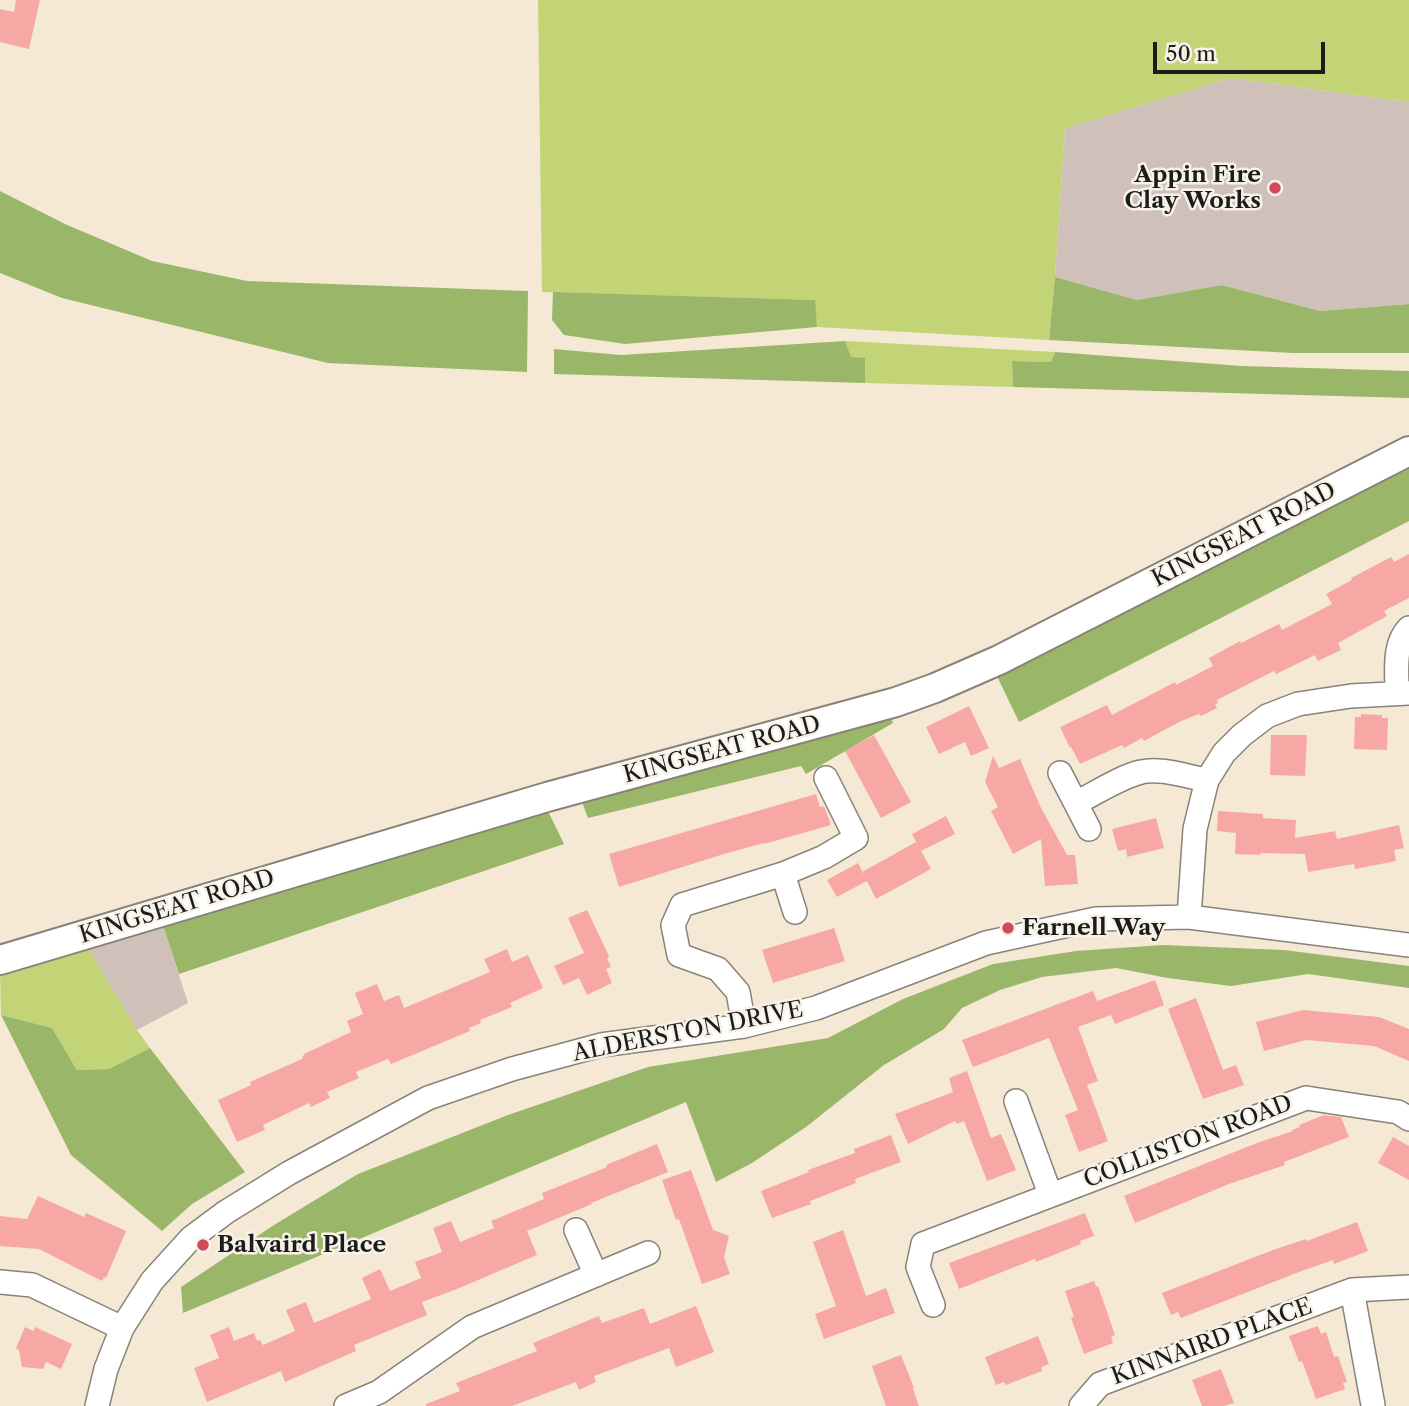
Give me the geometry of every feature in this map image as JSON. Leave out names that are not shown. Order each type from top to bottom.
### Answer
[{"type":"street","name":"KINGSEAT ROAD","points":[[0,960],[534,801],[895,702],[935,688],[999,660],[1409,451]]},
{"type":"street","points":[[1189,917],[1195,829],[1207,780],[1224,753],[1267,716],[1298,704],[1351,696],[1403,693],[1397,661],[1399,645],[1409,628]]},
{"type":"street","points":[[1076,803],[1141,772],[1157,771],[1207,780]]},
{"type":"street","points":[[1060,773],[1089,829]]},
{"type":"street","points":[[744,1026],[738,992],[718,969],[679,955],[673,925],[682,905],[783,874],[824,857],[856,838],[826,778]]},
{"type":"street","points":[[783,874],[795,912]]},
{"type":"street","name":"ALDERSTON DRIVE","points":[[97,1406],[106,1369],[122,1328],[152,1281],[191,1238],[226,1212],[289,1173],[428,1098],[512,1069],[601,1045],[744,1026],[816,1008],[986,943],[1096,919],[1189,917],[1409,945]]},
{"type":"street","name":"COLLISTON ROAD","points":[[933,1305],[918,1267],[923,1244],[1050,1194],[1306,1098],[1398,1112],[1409,1119]]},
{"type":"street","points":[[1016,1101],[1050,1194]]},
{"type":"street","points":[[576,1230],[596,1275]]},
{"type":"street","points":[[346,1406],[379,1392],[471,1327],[648,1253]]},
{"type":"street","points":[[0,1282],[32,1285],[122,1328]]},
{"type":"street","name":"KINNAIRD PLACE","points":[[1081,1406],[1100,1384],[1352,1290],[1409,1287]]},
{"type":"street","points":[[1352,1290],[1373,1405]]},
{"type":"shaded area","points":[[1231,78],[1409,102],[1409,304],[1320,311],[1222,285],[1137,300],[1055,277],[1065,128]]},
{"type":"shaded area","points":[[162,923],[188,1003],[137,1030],[88,948]]},
{"type":"green space","points":[[538,0],[1409,0],[1409,102],[1231,78],[1065,128],[1049,340],[817,327],[814,300],[542,292]]},
{"type":"green space","points":[[0,191],[65,224],[152,261],[247,281],[528,291],[527,372],[328,363],[62,298],[0,273]]},
{"type":"green space","points":[[1055,277],[1137,300],[1222,285],[1320,311],[1409,304],[1409,353],[1293,353],[1049,340]]},
{"type":"green space","points":[[553,292],[815,300],[817,327],[625,344],[564,335],[552,320]]},
{"type":"green space","points":[[845,341],[1055,352],[1051,362],[1012,361],[1013,387],[865,383],[865,358],[851,358]]},
{"type":"green space","points":[[845,341],[851,357],[865,358],[865,383],[554,374],[554,349],[621,355]]},
{"type":"green space","points":[[1055,352],[1242,366],[1409,371],[1409,398],[1013,387],[1012,361],[1051,362]]},
{"type":"green space","points":[[1409,469],[1409,521],[1019,722],[996,674]]},
{"type":"green space","points":[[889,713],[893,723],[806,774],[801,766],[588,818],[580,797]]},
{"type":"green space","points":[[545,805],[564,844],[179,974],[162,923]]},
{"type":"green space","points":[[1163,945],[1284,950],[1409,966],[1409,988],[1308,974],[1231,986],[1116,968],[1042,977],[1000,990],[962,1008],[944,1029],[884,1065],[806,1127],[752,1163],[716,1182],[686,1102],[183,1313],[181,1287],[274,1225],[358,1174],[508,1115],[648,1067],[828,1038],[903,999],[993,964],[1076,951]]},
{"type":"green space","points":[[88,948],[150,1048],[109,1069],[77,1070],[52,1028],[1,1015],[0,971]]},
{"type":"green space","points":[[1,1015],[52,1028],[77,1070],[109,1069],[150,1048],[245,1172],[192,1204],[162,1231],[71,1155]]},
{"type":"building","points":[[16,0],[40,0],[29,49],[0,42],[0,9],[14,12]]},
{"type":"building","points":[[1409,554],[1409,598],[1384,611],[1387,616],[1338,643],[1341,650],[1318,661],[1315,655],[1276,674],[1274,671],[1217,700],[1217,708],[1181,721],[1144,741],[1142,738],[1124,748],[1122,745],[1080,764],[1070,748],[1060,727],[1107,705],[1112,715],[1175,682],[1176,685],[1213,666],[1209,658],[1240,641],[1241,643],[1279,624],[1282,630],[1332,604],[1326,594],[1352,580],[1351,578],[1391,557],[1394,562]]},
{"type":"building","points":[[969,706],[989,748],[971,756],[965,742],[939,754],[926,727]]},
{"type":"building","points":[[1361,714],[1388,718],[1387,750],[1354,749],[1355,717],[1361,717]]},
{"type":"building","points":[[874,735],[911,802],[881,818],[845,751]]},
{"type":"building","points":[[1271,735],[1307,735],[1305,776],[1270,775]]},
{"type":"building","points":[[993,756],[999,768],[1020,759],[1040,806],[1067,855],[1075,855],[1078,884],[1045,886],[1041,839],[1013,854],[991,811],[998,807],[985,782]]},
{"type":"building","points":[[816,794],[831,825],[724,854],[619,887],[609,854]]},
{"type":"building","points":[[1218,811],[1263,814],[1263,818],[1296,820],[1295,838],[1335,831],[1337,839],[1399,825],[1404,848],[1394,850],[1396,861],[1355,869],[1354,864],[1308,872],[1305,854],[1235,854],[1236,833],[1217,831]]},
{"type":"building","points":[[946,816],[955,834],[921,851],[931,869],[876,899],[867,881],[837,897],[827,880],[858,863],[862,872],[916,842],[920,849],[912,834]]},
{"type":"building","points":[[1156,818],[1164,848],[1127,857],[1126,849],[1118,851],[1112,829]]},
{"type":"building","points":[[587,910],[609,956],[607,958],[611,967],[606,969],[612,983],[587,995],[579,978],[563,985],[554,966],[584,953],[568,918]]},
{"type":"building","points":[[834,928],[845,961],[773,983],[762,950]]},
{"type":"building","points":[[507,949],[512,962],[528,955],[543,988],[510,1003],[512,1007],[480,1020],[481,1023],[469,1028],[470,1031],[391,1064],[388,1059],[356,1072],[359,1078],[327,1092],[330,1098],[311,1107],[309,1103],[263,1125],[265,1130],[237,1142],[218,1100],[351,1032],[347,1021],[363,1014],[355,993],[377,984],[384,1001],[399,995],[404,1008],[490,972],[484,959]]},
{"type":"building","points":[[1155,980],[1164,1005],[1115,1024],[1111,1015],[1078,1027],[1098,1081],[1087,1085],[1108,1141],[1079,1152],[1065,1115],[1078,1110],[1049,1038],[973,1067],[962,1040],[1093,991],[1097,1001]]},
{"type":"building","points":[[1196,998],[1223,1070],[1236,1065],[1244,1085],[1203,1099],[1168,1009]]},
{"type":"building","points":[[1303,1010],[1379,1017],[1409,1029],[1409,1061],[1374,1046],[1306,1040],[1264,1051],[1256,1022]]},
{"type":"building","points":[[967,1071],[991,1138],[1001,1134],[1016,1170],[987,1181],[964,1121],[957,1124],[955,1121],[908,1144],[895,1114],[953,1092],[949,1078]]},
{"type":"building","points":[[1324,1115],[1341,1117],[1349,1137],[1284,1162],[1285,1165],[1229,1184],[1135,1223],[1124,1196],[1293,1131],[1300,1127],[1299,1125]]},
{"type":"building","points":[[891,1135],[901,1162],[855,1179],[856,1183],[772,1218],[761,1191],[855,1153],[854,1149]]},
{"type":"building","points":[[1393,1137],[1409,1146],[1409,1180],[1378,1163]]},
{"type":"building","points":[[657,1144],[668,1172],[527,1231],[537,1255],[422,1302],[427,1315],[354,1345],[356,1351],[285,1382],[281,1371],[207,1402],[194,1368],[219,1358],[210,1335],[229,1327],[234,1341],[254,1333],[257,1341],[260,1340],[263,1345],[295,1331],[286,1310],[306,1302],[314,1323],[371,1299],[362,1278],[380,1269],[390,1291],[421,1278],[415,1262],[442,1252],[433,1228],[451,1221],[460,1242],[494,1228],[491,1221],[544,1199],[542,1193]]},
{"type":"building","points":[[691,1170],[713,1230],[729,1236],[724,1257],[730,1274],[702,1284],[662,1180]]},
{"type":"building","points":[[38,1196],[84,1217],[86,1213],[126,1231],[106,1278],[102,1281],[39,1249],[0,1246],[0,1216],[27,1219]]},
{"type":"building","points":[[1085,1213],[1094,1236],[1080,1241],[1081,1244],[959,1289],[949,1263]]},
{"type":"building","points":[[1357,1222],[1368,1251],[1334,1264],[1333,1260],[1299,1272],[1181,1318],[1178,1312],[1171,1315],[1162,1293],[1273,1250],[1306,1239],[1307,1241]]},
{"type":"building","points":[[843,1230],[866,1296],[886,1288],[895,1313],[824,1339],[815,1314],[836,1306],[813,1242]]},
{"type":"building","points":[[1094,1281],[1115,1335],[1111,1337],[1113,1343],[1084,1354],[1065,1291]]},
{"type":"building","points":[[696,1306],[714,1352],[676,1367],[669,1348],[594,1376],[596,1382],[579,1390],[576,1382],[512,1406],[426,1406],[460,1391],[456,1383],[537,1351],[533,1343],[599,1316],[602,1323],[644,1308],[650,1324]]},
{"type":"building","points":[[1318,1326],[1321,1334],[1326,1332],[1334,1357],[1338,1356],[1347,1382],[1343,1383],[1345,1389],[1316,1399],[1302,1361],[1299,1362],[1289,1336]]},
{"type":"building","points":[[25,1327],[33,1331],[35,1327],[72,1344],[61,1369],[46,1362],[43,1369],[22,1367],[16,1348]]},
{"type":"building","points":[[1038,1336],[1049,1364],[1041,1367],[1042,1371],[1006,1385],[1004,1382],[996,1385],[985,1357]]},
{"type":"building","points":[[901,1355],[919,1406],[886,1406],[872,1366]]},
{"type":"building","points":[[1221,1369],[1234,1403],[1202,1406],[1192,1380]]},
{"type":"place","name":"Appin Fire Clay Works","points":[[1275,188]]},
{"type":"place","name":"Farnell Way","points":[[1008,928]]},
{"type":"place","name":"Balvaird Place","points":[[203,1245]]}]
